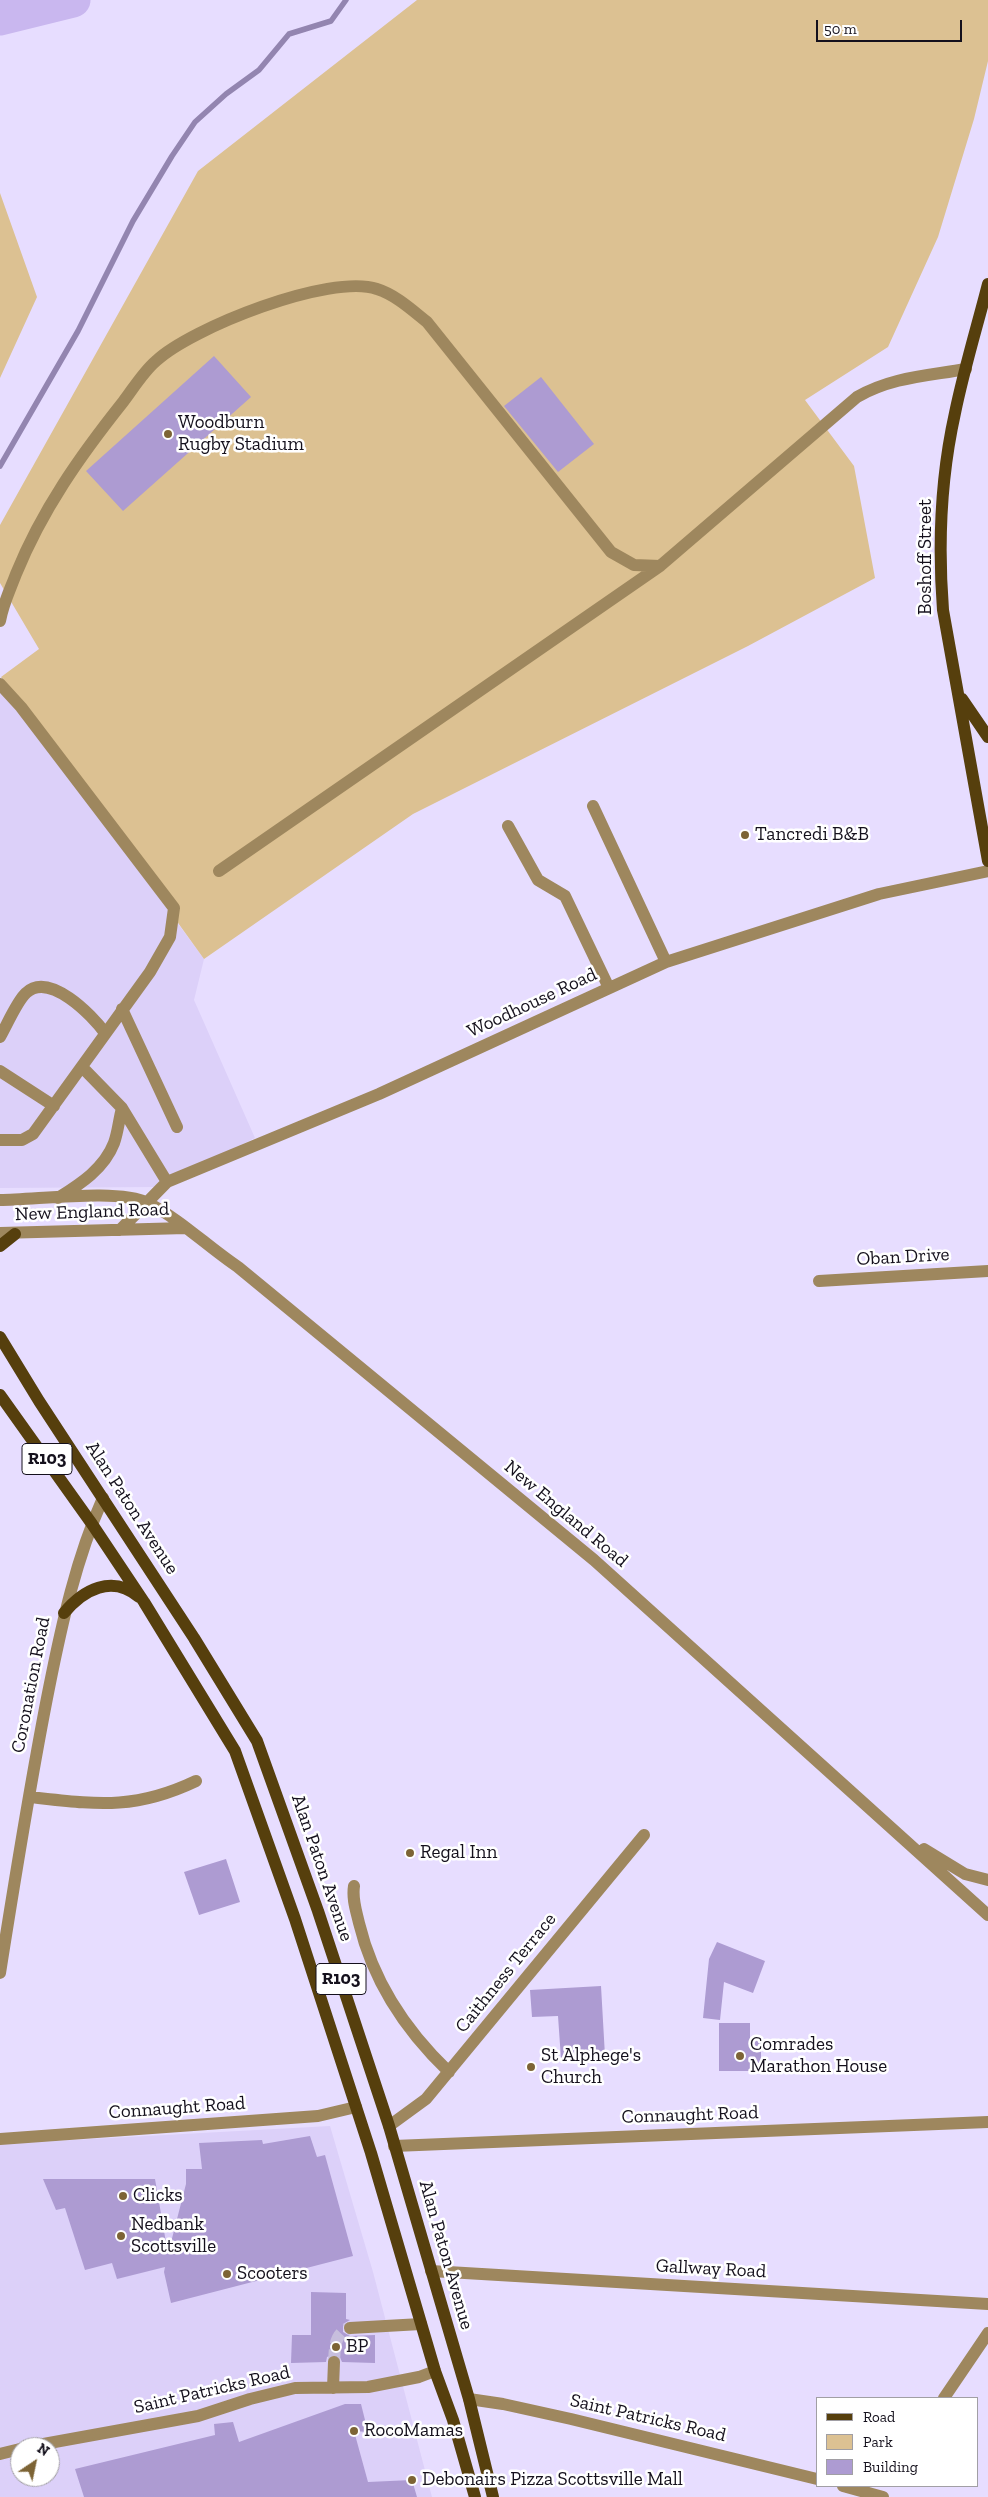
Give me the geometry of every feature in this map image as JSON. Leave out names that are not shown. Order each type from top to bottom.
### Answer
[{"type":"main road","name":"Boshoff Street","points":[[988,284],[966,368],[948,451],[942,519],[943,610],[960,695],[988,861]]},
{"type":"main road","points":[[960,695],[988,737]]},
{"type":"main road","points":[[0,1246],[15,1234]]},
{"type":"main road","name":"Alan Paton Avenue","points":[[0,1337],[39,1402],[104,1498],[257,1741],[318,1911],[389,2126],[469,2399],[493,2497]]},
{"type":"main road","name":"R103","points":[[0,1395],[92,1524],[144,1602],[235,1751],[295,1919],[356,2107],[475,2497]]},
{"type":"main road","points":[[64,1613],[82,1594],[107,1587],[131,1590],[144,1602]]},
{"type":"street","points":[[0,621],[2,608],[28,544],[78,460],[156,361],[192,336],[254,309],[326,288],[377,288],[401,301],[427,322],[611,552],[634,565],[660,566]]},
{"type":"street","points":[[218,872],[660,566],[857,397],[877,386],[895,381],[966,368]]},
{"type":"street","points":[[0,684],[21,707],[174,908],[170,937],[150,972],[54,1106],[33,1134],[22,1140],[0,1140]]},
{"type":"street","points":[[593,806],[666,962]]},
{"type":"street","points":[[508,826],[538,880],[566,896],[609,988]]},
{"type":"street","name":"Woodhouse Road","points":[[120,1230],[167,1182],[379,1094],[666,962],[879,894],[988,871]]},
{"type":"street","points":[[0,1037],[25,993],[37,987],[45,986],[72,1000],[93,1017],[105,1033]]},
{"type":"street","points":[[122,1009],[177,1127]]},
{"type":"street","points":[[82,1067],[122,1108],[167,1182]]},
{"type":"street","points":[[0,1071],[54,1106]]},
{"type":"street","points":[[58,1198],[84,1182],[100,1166],[114,1144],[122,1108]]},
{"type":"street","name":"New England Road","points":[[0,1200],[117,1196],[147,1202],[186,1228],[238,1267],[594,1560],[911,1843],[988,1915]]},
{"type":"street","name":"New England Road","points":[[0,1233],[186,1228]]},
{"type":"street","name":"Oban Drive","points":[[819,1281],[988,1271]]},
{"type":"street","name":"Coronation Road","points":[[1,1966],[29,1797],[64,1613],[79,1560],[104,1498]]},
{"type":"street","points":[[29,1797],[103,1805],[133,1802],[170,1793],[196,1781]]},
{"type":"street","name":"Caithness Terrace","points":[[389,2126],[426,2099],[644,1835]]},
{"type":"street","name":"New England Road","points":[[911,1843],[934,1854],[965,1874],[988,1880]]},
{"type":"street","points":[[354,1886],[352,1897],[364,1943],[381,1984],[411,2032],[449,2072]]},
{"type":"street","name":"Connaught Road","points":[[0,2139],[318,2116],[356,2107]]},
{"type":"street","name":"Connaught Road","points":[[394,2146],[988,2122]]},
{"type":"street","name":"Gallway Road","points":[[431,2271],[988,2304]]},
{"type":"street","points":[[350,2328],[421,2324]]},
{"type":"street","points":[[945,2397],[988,2333]]},
{"type":"street","points":[[333,2388],[334,2362]]},
{"type":"street","name":"Saint Patricks Road","points":[[60,2441],[198,2416],[250,2399],[295,2388],[368,2387],[419,2377],[435,2371]]},
{"type":"street","name":"Saint Patricks Road","points":[[469,2399],[571,2419],[816,2479]]},
{"type":"street","points":[[845,2487],[861,2494],[882,2493]]},
{"type":"shaded area","points":[[0,682],[204,959],[194,1000],[255,1138],[155,1187],[0,1188]]},
{"type":"shaded area","points":[[330,2126],[373,2272],[432,2497],[0,2497],[0,2144]]},
{"type":"green space","name":"Woodburn Rugby Stadium","points":[[417,0],[988,0],[988,61],[974,119],[938,237],[888,347],[805,400],[854,466],[875,578],[748,646],[413,814],[204,959],[1,677],[39,649],[0,583],[0,525],[198,171]]},
{"type":"green space","points":[[0,193],[37,297],[0,378]]},
{"type":"building","name":"Woodburn Rugby Stadium","points":[[214,356],[251,397],[123,511],[86,471]]},
{"type":"building","points":[[541,377],[594,444],[558,472],[504,406]]},
{"type":"building","points":[[226,1859],[240,1902],[199,1915],[184,1872]]},
{"type":"building","points":[[717,1942],[765,1961],[753,1993],[724,1982],[720,2020],[703,2018],[709,1959]]},
{"type":"building","points":[[601,1986],[605,2056],[561,2059],[558,2016],[532,2017],[530,1990]]},
{"type":"building","name":"Comrades Marathon House","points":[[719,2023],[750,2023],[750,2040],[761,2040],[761,2071],[719,2071]]},
{"type":"building","points":[[310,2136],[317,2157],[325,2155],[353,2256],[171,2303],[164,2272],[165,2267],[117,2279],[112,2263],[85,2270],[65,2208],[56,2210],[43,2179],[155,2179],[168,2254],[186,2184],[186,2169],[202,2169],[199,2143],[262,2140],[263,2144]]},
{"type":"building","points":[[311,2292],[346,2293],[346,2319],[350,2320],[343,2324],[343,2332],[350,2336],[375,2335],[375,2363],[342,2362],[339,2355],[334,2354],[327,2357],[326,2362],[291,2363],[292,2335],[311,2335]]},
{"type":"building","points":[[345,2404],[361,2404],[368,2432],[354,2431],[368,2482],[412,2480],[417,2497],[84,2497],[75,2469],[215,2435],[214,2424],[233,2422],[239,2442]]},
{"type":"waterway","points":[[0,18],[73,0]]},
{"type":"waterway","points":[[0,466],[78,331],[133,221],[195,122],[226,94],[259,70],[289,34],[331,21],[346,0]]},
{"type":"tunnel","points":[[334,2362],[335,2346],[338,2337],[350,2328]]},
{"type":"place","name":"Woodburn Rugby Stadium","points":[[168,434]]},
{"type":"place","name":"Tancredi B&B","points":[[745,835]]},
{"type":"place","name":"Regal Inn","points":[[410,1853]]},
{"type":"place","name":"Comrades Marathon House","points":[[740,2056]]},
{"type":"place","name":"St Alphege's Church","points":[[531,2067]]},
{"type":"place","name":"Clicks","points":[[123,2196]]},
{"type":"place","name":"Nedbank Scottsville","points":[[121,2236]]},
{"type":"place","name":"Scooters","points":[[227,2274]]},
{"type":"place","name":"BP","points":[[336,2347]]},
{"type":"place","name":"RocoMamas","points":[[354,2431]]},
{"type":"place","name":"Debonairs Pizza Scottsville Mall","points":[[412,2480]]}]
